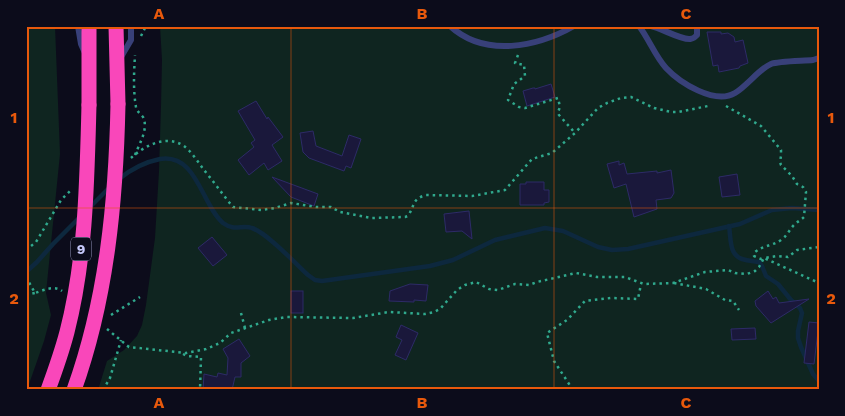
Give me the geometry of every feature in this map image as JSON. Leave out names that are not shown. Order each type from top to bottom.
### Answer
[{"type":"highway","name":"9","points":[[48,390],[67,331],[78,276],[83,229],[89,105],[89,26]]},
{"type":"highway","name":"9","points":[[74,390],[95,322],[108,249],[114,199],[118,104],[116,26]]},
{"type":"lane","points":[[78,26],[81,44],[90,63]]},
{"type":"lane","points":[[117,64],[131,40],[131,26]]},
{"type":"lane","points":[[450,26],[458,33],[476,42],[508,47],[542,40],[574,26]]},
{"type":"lane","points":[[639,26],[664,66],[670,72],[691,87],[713,96],[729,96],[736,93],[771,64],[819,58]]},
{"type":"lane","points":[[651,26],[690,39],[696,36],[698,26]]},
{"type":"path","points":[[520,49],[515,63],[524,66],[525,76],[514,84],[508,100],[519,107],[525,108],[558,98],[559,116],[575,133]]},
{"type":"path","points":[[134,79],[136,110],[143,118],[144,134],[134,155]]},
{"type":"path","points":[[129,160],[156,142],[164,141],[179,144],[190,152],[233,207],[261,210],[291,203],[331,207],[340,212],[371,218],[405,217],[408,216],[414,202],[426,195],[472,196],[505,190],[532,159],[552,153],[575,133],[598,108],[607,103],[631,97],[654,108],[671,112],[710,105]]},
{"type":"path","points":[[722,104],[764,129],[780,150],[780,162],[806,192],[804,217],[794,226],[789,234],[777,242],[763,246],[755,252],[755,256],[819,283]]},
{"type":"path","points":[[26,250],[36,242],[64,196],[72,188],[78,186]]},
{"type":"path","points":[[673,283],[706,272],[728,270],[735,273],[748,274],[755,271],[763,260],[777,256],[788,257],[797,250],[819,247]]},
{"type":"path","points":[[106,328],[129,347],[186,353],[206,349],[220,343],[231,333],[269,320],[286,317],[353,318],[389,312],[428,314],[440,309],[451,295],[461,287],[476,282],[486,288],[498,290],[515,284],[529,285],[576,273],[597,277],[625,277],[641,284],[673,283],[708,290],[726,301],[733,301],[739,310]]},
{"type":"path","points":[[26,277],[34,292]]},
{"type":"path","points":[[573,390],[554,361],[548,333],[567,320],[585,301],[611,298],[638,299],[641,284]]},
{"type":"path","points":[[26,295],[55,288],[60,289],[66,295]]},
{"type":"path","points":[[107,317],[140,297]]},
{"type":"path","points":[[242,312],[245,328]]},
{"type":"path","points":[[103,390],[110,378],[121,340]]},
{"type":"path","points":[[180,352],[187,356],[201,357],[200,390]]},
{"type":"green space","points":[[26,26],[55,26],[60,154],[46,293],[51,315],[27,390]]},
{"type":"green space","points":[[160,26],[819,26],[819,390],[98,390],[107,361],[124,350],[137,336],[142,325],[146,305],[155,238],[159,171],[162,60]]},
{"type":"building","points":[[707,32],[728,33],[734,37],[735,42],[743,40],[748,63],[739,68],[719,72],[718,65],[713,66]]},
{"type":"building","points":[[551,84],[555,97],[527,106],[523,91]]},
{"type":"building","points":[[256,101],[267,119],[268,117],[283,137],[272,145],[282,161],[268,170],[264,163],[249,175],[238,160],[254,147],[251,143],[255,140],[238,111]]},
{"type":"building","points":[[313,131],[316,146],[342,156],[349,135],[361,139],[351,168],[346,166],[344,171],[309,158],[303,152],[300,133]]},
{"type":"building","points":[[619,161],[619,165],[624,163],[627,174],[657,171],[657,173],[671,170],[674,193],[671,198],[656,200],[657,209],[634,217],[626,184],[614,188],[607,164]]},
{"type":"building","points":[[737,174],[740,195],[722,197],[719,177]]},
{"type":"building","points":[[272,177],[318,194],[314,206],[291,197]]},
{"type":"building","points":[[526,182],[544,182],[544,190],[549,190],[549,202],[544,203],[544,205],[520,205],[520,184],[526,184]]},
{"type":"building","points":[[469,211],[472,239],[462,231],[446,232],[444,214]]},
{"type":"building","points":[[212,237],[227,255],[213,266],[198,248]]},
{"type":"building","points":[[410,284],[428,285],[426,301],[389,301],[390,291]]},
{"type":"building","points":[[291,291],[303,291],[303,313],[291,313]]},
{"type":"building","points":[[768,291],[773,299],[776,297],[779,303],[809,299],[771,323],[756,306],[755,301]]},
{"type":"building","points":[[809,322],[819,323],[814,364],[804,363]]},
{"type":"building","points":[[401,325],[418,333],[406,360],[395,355],[402,340],[396,337]]},
{"type":"building","points":[[755,328],[756,339],[732,340],[731,329]]},
{"type":"building","points":[[239,339],[250,356],[241,363],[241,377],[235,377],[232,390],[203,390],[204,374],[217,377],[218,373],[227,375],[228,358],[223,349]]},
{"type":"waterway","points":[[119,179],[138,167],[160,159],[172,159],[182,164],[197,182],[215,215],[223,223],[231,227],[248,227],[258,231],[273,242],[308,275],[315,280],[322,281],[430,266],[453,260],[495,240],[545,228],[563,231],[598,247],[612,250],[628,249],[740,224],[772,210],[792,208],[819,210]]},
{"type":"waterway","points":[[90,207],[109,188]]},
{"type":"waterway","points":[[26,272],[79,218]]},
{"type":"waterway","points":[[729,226],[731,246],[735,254],[742,259],[759,262],[766,276],[778,284],[800,308],[802,313],[798,338],[813,374],[819,381]]}]
